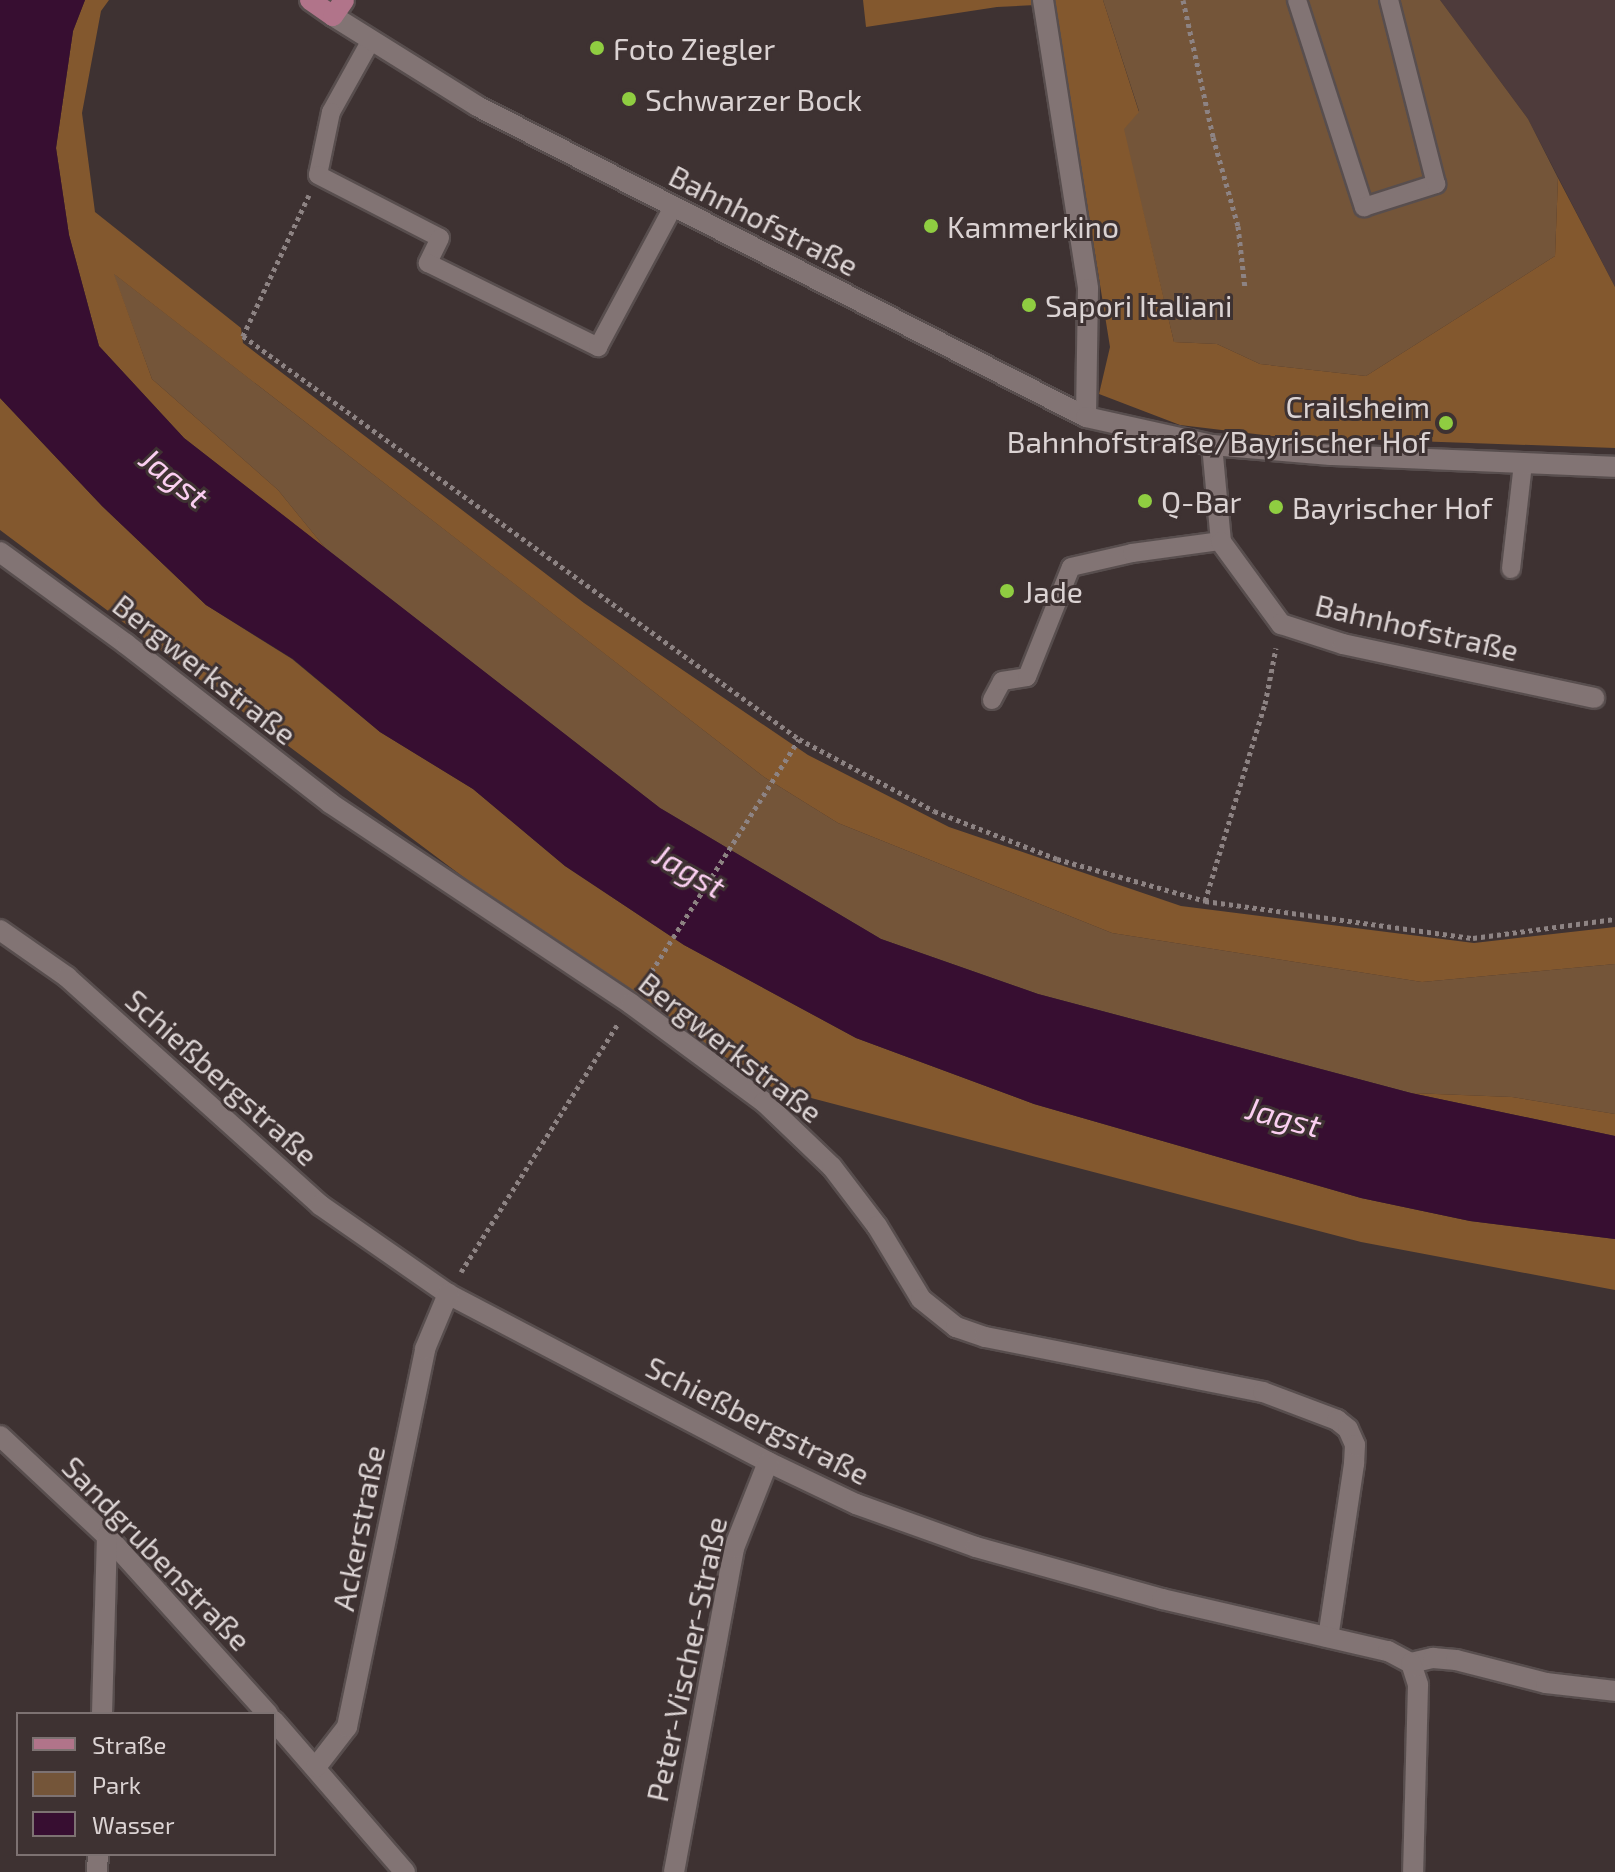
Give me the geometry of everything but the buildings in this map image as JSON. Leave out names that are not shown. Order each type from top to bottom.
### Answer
[{"type":"main road","name":"Bahnhofstraße","points":[[310,0],[338,8]]},
{"type":"street","points":[[1043,0],[1088,289],[1086,417]]},
{"type":"street","name":"Bahnhofstraße","points":[[338,8],[370,42],[477,106],[1086,417],[1212,445],[1331,455],[1615,467]]},
{"type":"street","points":[[1212,445],[1221,541]]},
{"type":"street","name":"Bahnhofstraße","points":[[1221,541],[1281,624],[1343,644],[1594,698]]},
{"type":"street","name":"Bergwerkstraße","points":[[0,552],[126,644],[330,803],[631,1004],[764,1102],[832,1167],[877,1226],[921,1299],[956,1327],[985,1337],[1263,1392],[1307,1406],[1348,1429],[1355,1445],[1354,1464],[1328,1637]]},
{"type":"street","name":"Schießbergstraße","points":[[0,930],[67,977],[320,1205],[448,1294],[768,1462],[856,1504],[976,1547],[1162,1599],[1388,1651],[1411,1663],[1433,1658],[1456,1660],[1546,1683],[1615,1691]]},
{"type":"street","name":"Ackerstraße","points":[[316,1767],[347,1727],[425,1349],[448,1294]]},
{"type":"street","name":"Sandgrubenstraße","points":[[0,1436],[107,1536],[266,1712]]},
{"type":"street","name":"Peter-Vischer-Straße","points":[[674,1872],[734,1548],[768,1462]]},
{"type":"street","points":[[102,1712],[107,1536]]},
{"type":"street","points":[[1411,1663],[1418,1685],[1413,1872]]},
{"type":"street","points":[[276,1723],[405,1872]]},
{"type":"lane","points":[[1297,0],[1364,207],[1436,184],[1389,0]]},
{"type":"lane","points":[[370,42],[331,112],[318,175],[440,238],[428,263],[598,347],[673,207]]},
{"type":"lane","points":[[1511,569],[1523,463]]},
{"type":"lane","points":[[992,700],[1002,681],[1027,677],[1071,567],[1132,553],[1221,541]]},
{"type":"path","points":[[1183,0],[1213,137],[1238,226],[1245,288]]},
{"type":"path","points":[[318,175],[243,336],[799,739],[934,811],[1057,859],[1205,901],[1473,938],[1615,919]]},
{"type":"path","points":[[1205,901],[1265,704],[1281,624]]},
{"type":"path","points":[[648,976],[799,739]]},
{"type":"path","points":[[448,1294],[631,1004]]},
{"type":"shaded area","points":[[85,0],[109,0],[101,11],[82,113],[95,212],[241,328],[243,343],[584,603],[808,755],[949,827],[1181,906],[1474,943],[1615,927],[1615,964],[1422,982],[1112,933],[838,823],[764,777],[114,274],[152,379],[278,490],[326,549],[184,438],[99,346],[69,235],[56,148],[73,31]]},
{"type":"shaded area","points":[[863,0],[1103,0],[1139,112],[1124,129],[1174,342],[1217,344],[1260,364],[1366,376],[1555,256],[1558,178],[1615,287],[1615,448],[1272,436],[1180,425],[1099,394],[1110,347],[1055,4],[997,7],[866,27]]},
{"type":"shaded area","points":[[1440,0],[1615,0],[1615,287],[1528,119]]},
{"type":"shaded area","points":[[0,398],[102,506],[206,605],[292,659],[380,732],[473,789],[565,866],[684,945],[856,1038],[1034,1104],[1361,1198],[1470,1221],[1615,1239],[1615,1290],[1361,1242],[773,1088],[670,1021],[474,885],[0,530]]},
{"type":"shaded area","points":[[1411,1093],[1512,1097],[1615,1114],[1615,1136]]},
{"type":"green space","points":[[1103,0],[1440,0],[1528,119],[1558,178],[1555,256],[1366,376],[1260,364],[1217,344],[1174,342],[1123,129],[1139,111]]},
{"type":"green space","points":[[113,273],[764,777],[838,823],[1112,933],[1422,982],[1615,964],[1615,1114],[1512,1097],[1411,1093],[1038,994],[881,939],[660,808],[326,549],[278,490],[152,379]]},
{"type":"water","name":"Jagst","points":[[0,0],[85,0],[73,31],[56,148],[69,235],[99,346],[184,438],[660,808],[881,939],[1038,994],[1411,1093],[1615,1136],[1615,1239],[1470,1221],[1361,1198],[1034,1104],[856,1038],[684,945],[565,866],[473,789],[380,732],[293,659],[206,605],[102,506],[0,398]]},
{"type":"place","name":"Foto Ziegler","points":[[597,48]]},
{"type":"place","name":"Schwarzer Bock","points":[[629,99]]},
{"type":"place","name":"Kammerkino","points":[[931,226]]},
{"type":"place","name":"Sapori Italiani","points":[[1029,305]]},
{"type":"place","name":"Crailsheim Bahnhofstraße/Bayrischer Hof","points":[[1446,423]]},
{"type":"place","name":"Q-Bar","points":[[1145,501]]},
{"type":"place","name":"Bayrischer Hof","points":[[1276,507]]},
{"type":"place","name":"Jade","points":[[1007,591]]}]
